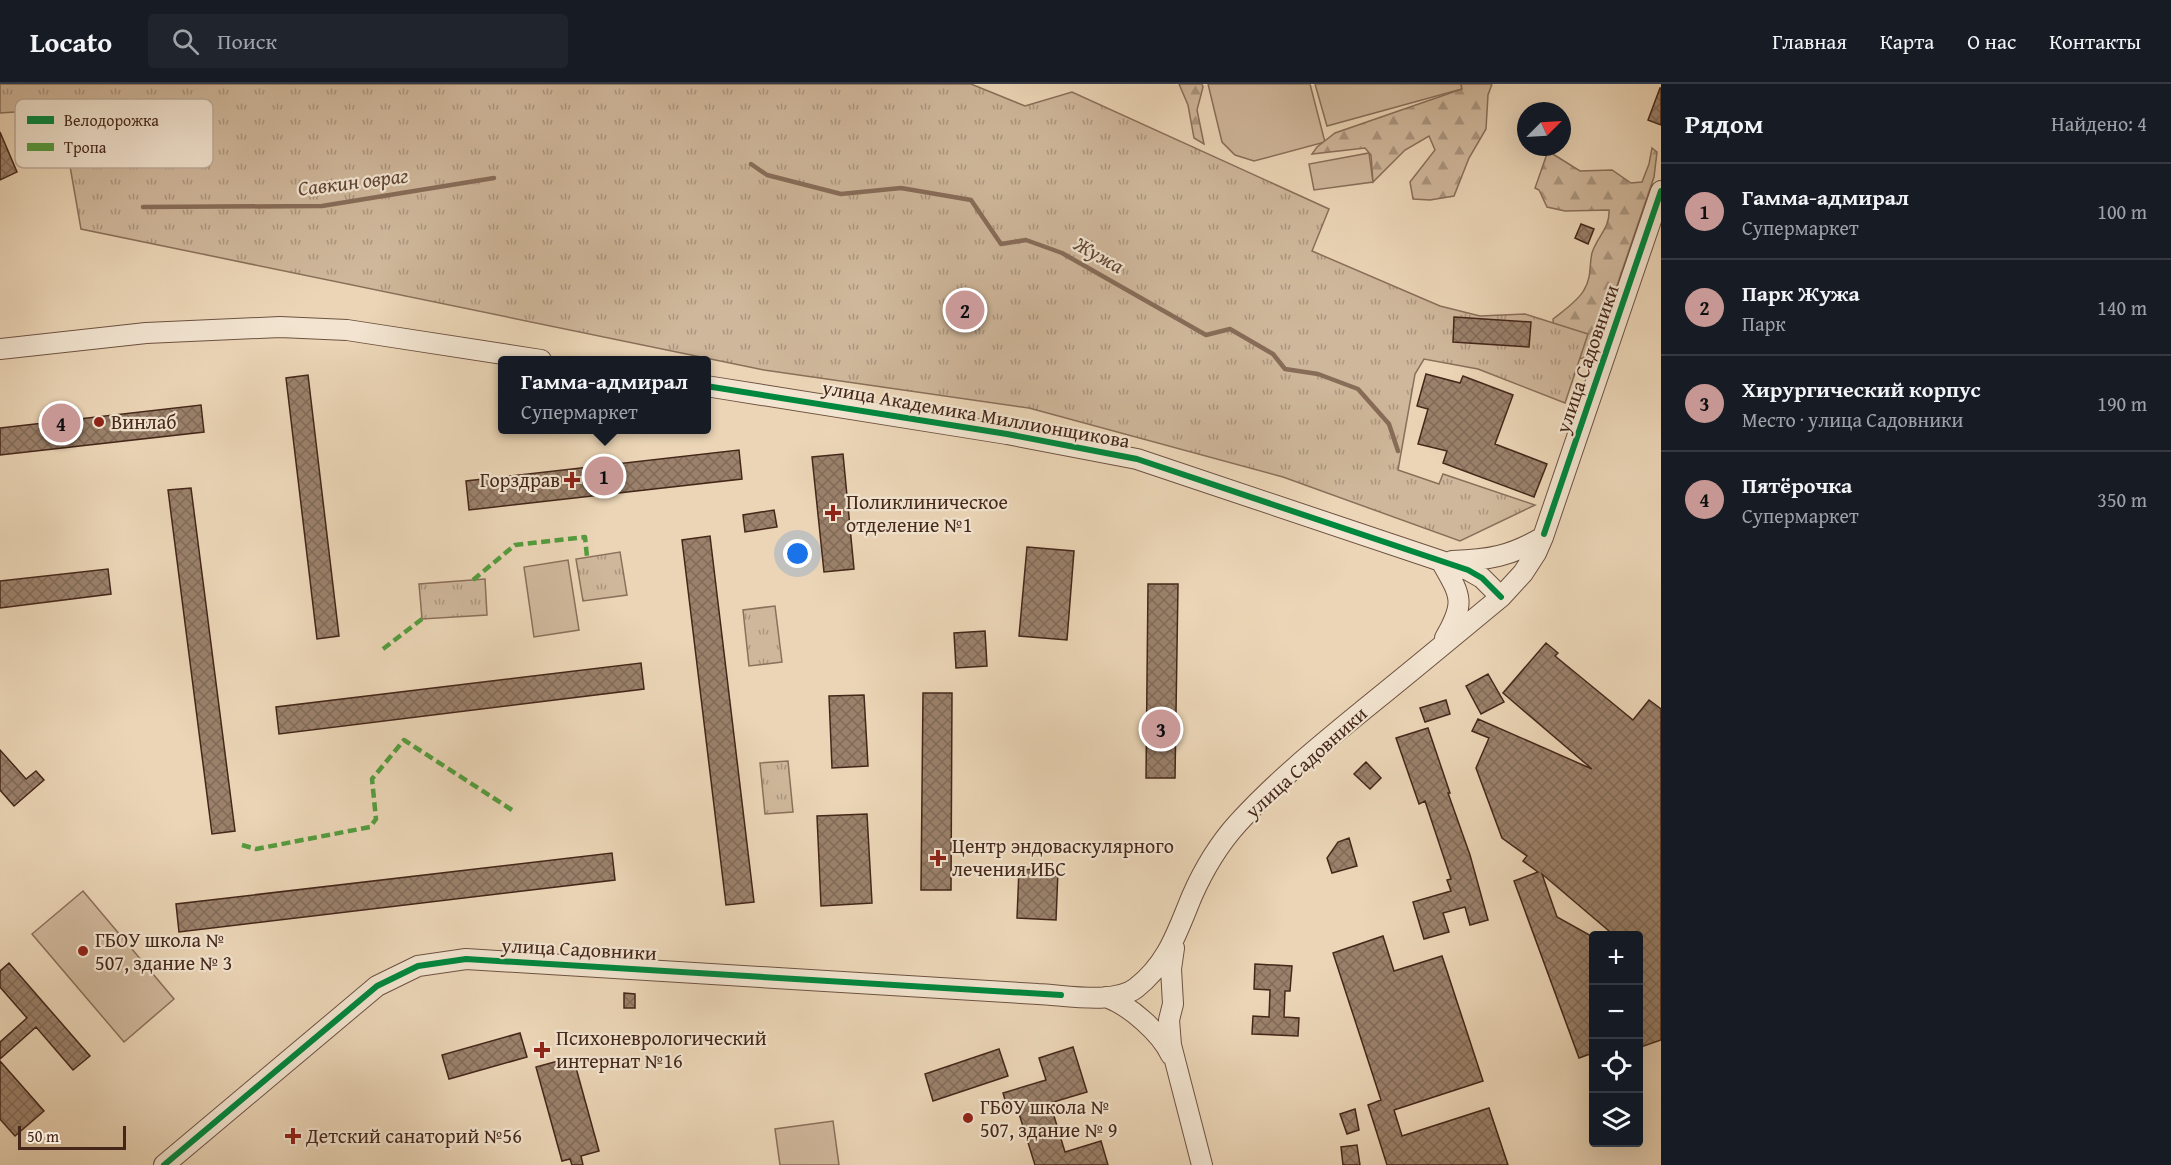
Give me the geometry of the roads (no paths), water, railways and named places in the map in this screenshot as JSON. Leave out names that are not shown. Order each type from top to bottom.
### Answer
[{"type":"street","name":"улица Садовники","points":[[1138,986],[1158,966],[1174,941],[1207,867],[1237,823],[1266,793],[1318,747],[1501,597],[1523,573],[1536,554],[1661,191]]},
{"type":"street","points":[[0,349],[147,333],[280,327],[347,330],[515,356]]},
{"type":"street","name":"улица Академика Миллионщикова","points":[[711,387],[1007,434],[1137,459],[1468,570],[1482,578],[1501,597]]},
{"type":"street","points":[[1437,650],[1459,613],[1460,603],[1458,593],[1441,561],[1495,558],[1513,553],[1543,537]]},
{"type":"street","name":"улица Садовники","points":[[1172,1001],[1171,969],[1174,941]]},
{"type":"street","name":"улица Садовники","points":[[165,1165],[377,986],[418,966],[466,959],[1106,997],[1128,993],[1146,981],[1158,981],[1164,983],[1172,1001]]},
{"type":"street","points":[[1138,986],[1133,992],[1131,1004],[1138,1017],[1146,1022],[1158,1022],[1164,1019],[1172,1001]]},
{"type":"street","name":"улица Садовники","points":[[1106,997],[1117,1001],[1160,1038],[1169,1050],[1174,1063]]},
{"type":"street","points":[[1172,1001],[1169,1030],[1174,1063],[1202,1165]]},
{"type":"waterway","name":"Жужа","points":[[751,164],[767,175],[841,194],[901,188],[971,200],[1001,244],[1026,240],[1062,253],[1206,335],[1230,329],[1273,354],[1285,369],[1318,374],[1358,389],[1389,424],[1398,451]]},
{"type":"waterway","name":"Савкин овраг","points":[[143,207],[322,206],[494,178]]},
{"type":"place","name":"Парк Жужа","points":[[965,310]]},
{"type":"place","name":"Винлаб","points":[[99,422]]},
{"type":"place","name":"Пятёрочка","points":[[61,423]]},
{"type":"place","name":"Гамма-адмирал","points":[[604,476]]},
{"type":"place","name":"Горздрав","points":[[572,480]]},
{"type":"place","name":"Поликлиническое отделение №1","points":[[833,513]]},
{"type":"place","name":"Хирургический корпус","points":[[1161,729]]},
{"type":"place","name":"Центр эндоваскулярного лечения ИБС","points":[[938,858]]},
{"type":"place","name":"ГБОУ школа № 507, здание № 3","points":[[83,951]]},
{"type":"place","name":"Психоневрологический интернат №16","points":[[542,1050]]},
{"type":"place","name":"ГБОУ школа № 507, здание № 9","points":[[968,1118]]},
{"type":"place","name":"Детский санаторий №56","points":[[293,1136]]}]
